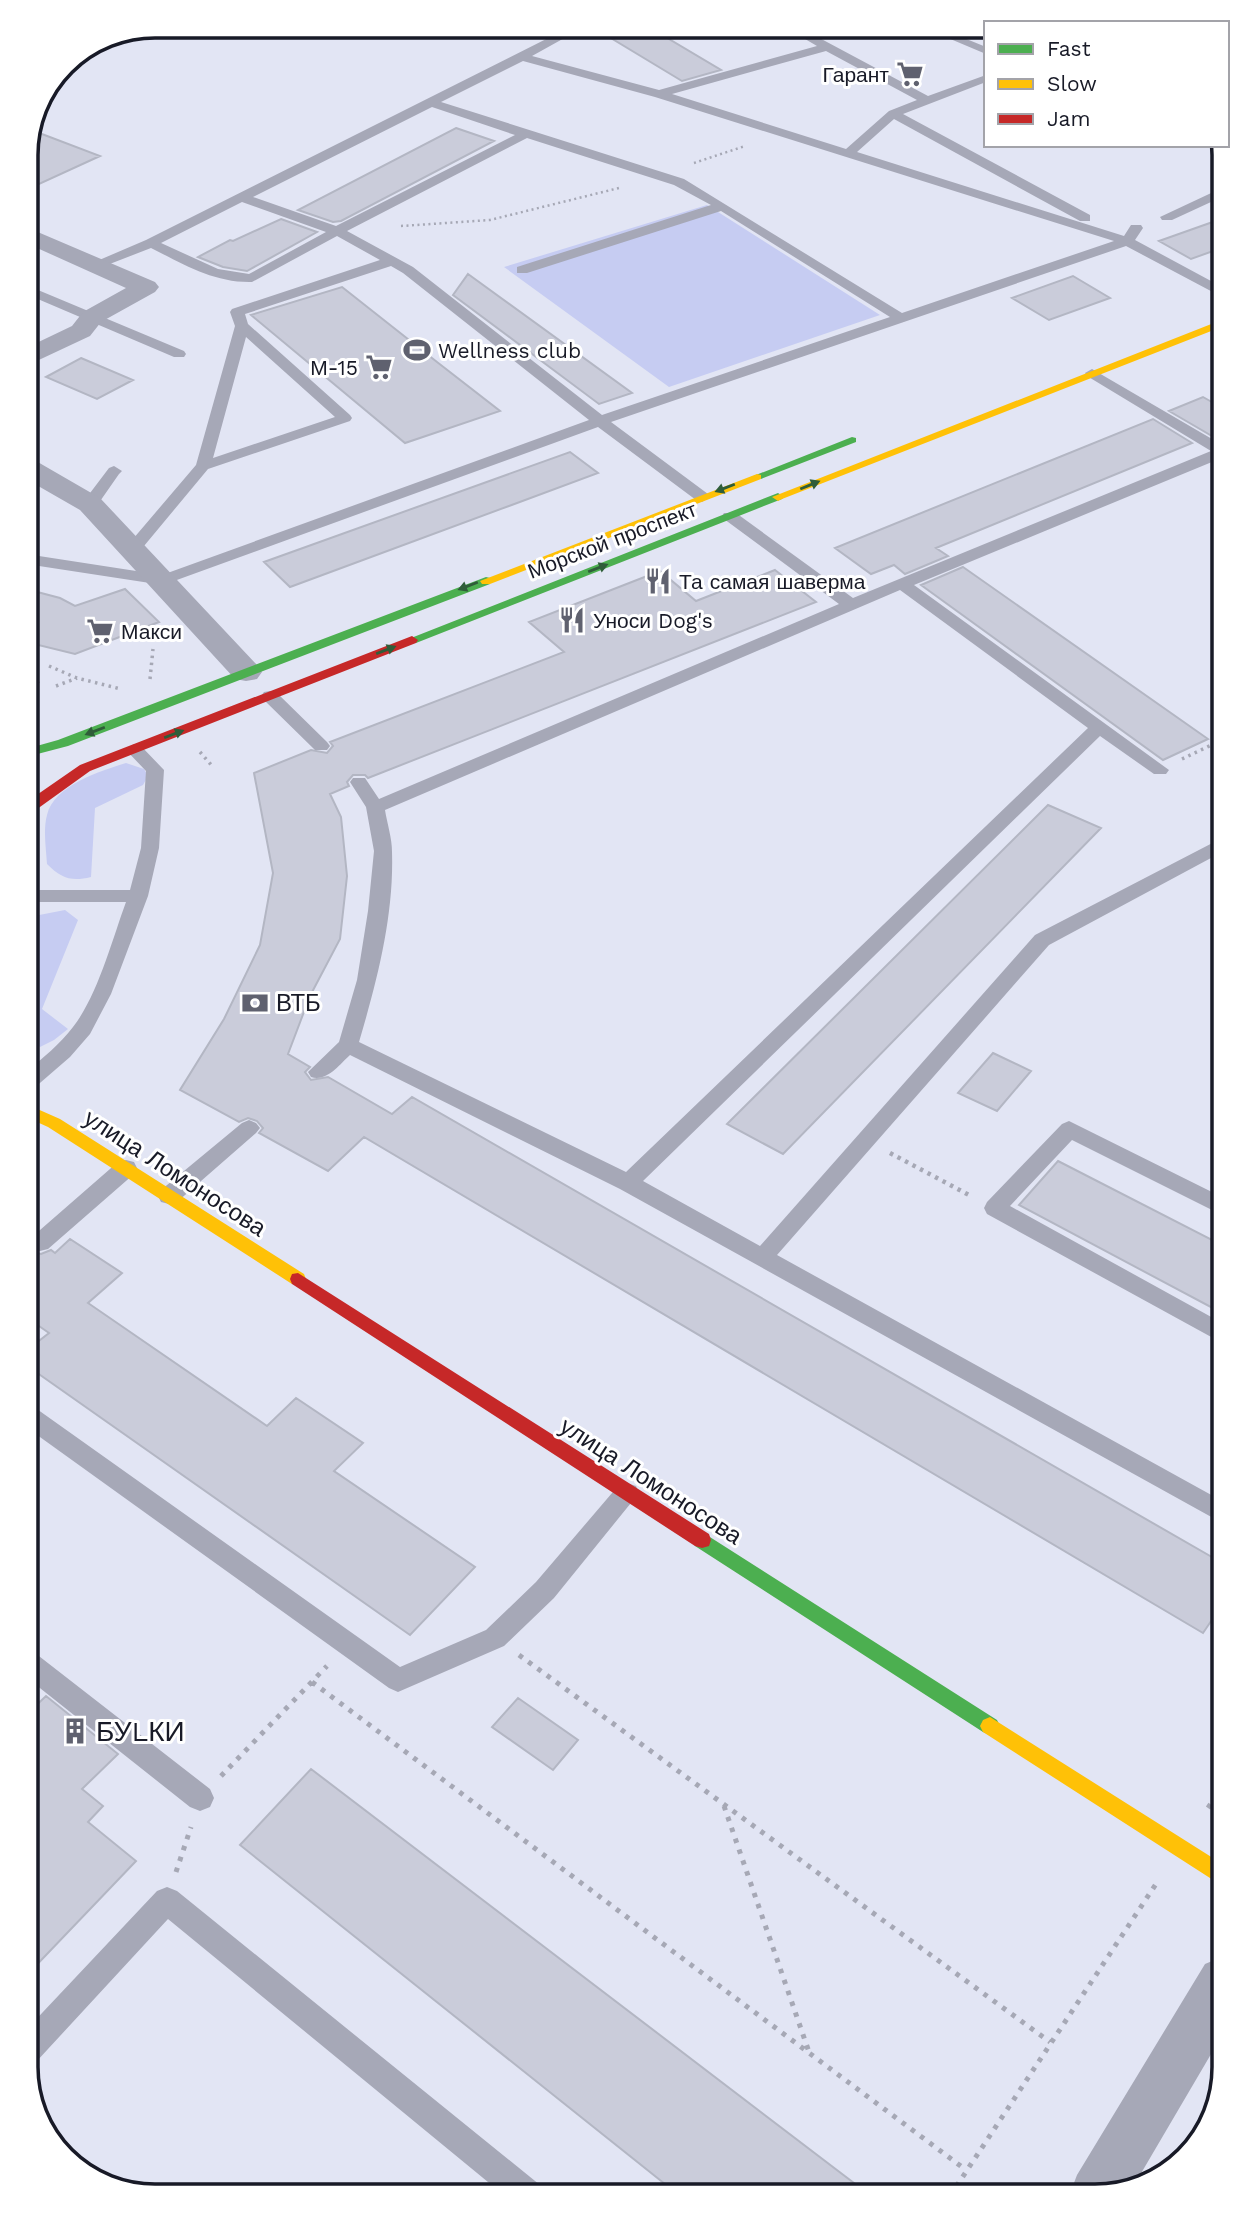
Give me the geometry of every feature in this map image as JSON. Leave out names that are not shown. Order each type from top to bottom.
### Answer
[{"type":"main road","name":"Морской проспект","points":[[39,800],[73,774],[134,749],[1212,327]]},
{"type":"main road","points":[[1075,364],[1092,373]]},
{"type":"main road","name":"Морской проспект","points":[[39,749],[75,738],[871,433]]},
{"type":"main road","points":[[246,672],[270,696]]},
{"type":"main road","points":[[39,1102],[54,1123]]},
{"type":"main road","points":[[38,1116],[54,1123]]},
{"type":"main road","name":"улица Ломоносова","points":[[54,1123],[1212,1869]]},
{"type":"street","points":[[39,239],[146,287],[92,317],[81,331],[39,352]]},
{"type":"street","points":[[39,474],[90,504],[246,672]]},
{"type":"street","points":[[1104,2183],[1212,2002]]},
{"type":"lane","points":[[97,264],[151,243],[557,38]]},
{"type":"lane","points":[[812,39],[927,100]]},
{"type":"lane","points":[[958,39],[984,50]]},
{"type":"lane","points":[[659,94],[827,47]]},
{"type":"lane","points":[[522,57],[659,94],[1127,241]]},
{"type":"lane","points":[[847,154],[893,114],[984,79]]},
{"type":"lane","points":[[432,103],[679,182],[902,319]]},
{"type":"lane","points":[[893,114],[1127,241],[1212,293]]},
{"type":"lane","points":[[151,243],[217,274],[240,279],[253,278],[337,231],[526,134]]},
{"type":"lane","points":[[240,197],[337,231],[408,270],[600,421],[702,497]]},
{"type":"lane","points":[[1167,217],[1212,197]]},
{"type":"lane","points":[[522,270],[722,206]]},
{"type":"lane","points":[[39,561],[163,580],[600,421],[1127,241],[1136,228]]},
{"type":"lane","points":[[203,466],[345,418],[242,326],[237,312],[392,261]]},
{"type":"lane","points":[[39,294],[179,354]]},
{"type":"lane","points":[[133,549],[203,466],[242,326]]},
{"type":"lane","points":[[1092,373],[1212,446]]},
{"type":"lane","points":[[375,807],[851,605],[1212,457]]},
{"type":"lane","points":[[90,504],[114,471]]},
{"type":"lane","points":[[730,516],[851,605]]},
{"type":"lane","points":[[902,584],[1160,771]]},
{"type":"lane","points":[[270,696],[321,746]]},
{"type":"lane","points":[[628,1183],[1099,727]]},
{"type":"lane","points":[[39,1074],[83,1029],[101,994],[138,896],[150,848],[155,770],[134,749]]},
{"type":"lane","points":[[318,1072],[348,1045],[367,981],[379,911],[383,851],[375,807],[359,782]]},
{"type":"lane","points":[[762,1258],[1042,940],[1212,849]]},
{"type":"lane","points":[[39,896],[138,896]]},
{"type":"lane","points":[[348,1045],[628,1183],[1212,1507]]},
{"type":"lane","points":[[169,1196],[249,1128]]},
{"type":"lane","points":[[1212,1202],[1069,1129],[995,1208],[1212,1328]]},
{"type":"lane","points":[[40,1243],[126,1168]]},
{"type":"lane","points":[[38,1423],[398,1680],[495,1638],[545,1590],[627,1493]]},
{"type":"lane","points":[[38,1671],[200,1798]]},
{"type":"lane","points":[[38,2039],[167,1900],[514,2183]]},
{"type":"path","points":[[337,231],[491,220],[659,175],[785,133]]},
{"type":"path","points":[[150,684],[153,649]]},
{"type":"path","points":[[49,688],[77,678],[125,689]]},
{"type":"path","points":[[1160,771],[1212,745]]},
{"type":"path","points":[[865,1140],[995,1208]]},
{"type":"path","points":[[495,1638],[1050,2042]]},
{"type":"path","points":[[167,1900],[200,1798],[347,1646]]},
{"type":"path","points":[[312,1682],[966,2170]]},
{"type":"path","points":[[1208,1808],[1212,1802]]},
{"type":"path","points":[[723,1803],[809,2053]]},
{"type":"path","points":[[957,2184],[1156,1884]]},
{"type":"shaded area","points":[[707,205],[880,315],[669,387],[504,267]]},
{"type":"shaded area","points":[[126,763],[144,769],[148,776],[143,785],[95,808],[91,877],[72,879],[62,876],[47,864],[45,827],[51,804],[68,787]]},
{"type":"shaded area","points":[[65,910],[78,920],[42,1009],[68,1029],[40,1047],[39,1045],[39,915]]},
{"type":"building","points":[[612,38],[668,39],[721,70],[682,81]]},
{"type":"building","points":[[456,128],[494,141],[341,221],[333,222],[298,210]]},
{"type":"building","points":[[41,134],[100,156],[39,184]]},
{"type":"building","points":[[281,219],[317,232],[247,271],[223,267],[198,257],[230,240]]},
{"type":"building","points":[[1212,222],[1212,251],[1191,259],[1159,241]]},
{"type":"building","points":[[468,274],[632,393],[599,404],[453,295]]},
{"type":"building","points":[[1073,276],[1110,298],[1049,320],[1012,298]]},
{"type":"building","name":"М-15","points":[[342,287],[500,411],[405,443],[251,315]]},
{"type":"building","points":[[81,358],[133,380],[97,399],[46,377]]},
{"type":"building","points":[[1203,397],[1212,402],[1212,436],[1169,411]]},
{"type":"building","points":[[1153,419],[1192,443],[936,548],[948,556],[905,574],[894,565],[871,574],[835,548]]},
{"type":"building","points":[[570,452],[598,473],[290,587],[264,562]]},
{"type":"building","points":[[963,567],[1208,739],[1163,760],[921,585]]},
{"type":"building","points":[[775,570],[816,602],[368,778],[365,775],[353,775],[347,782],[349,786],[330,794],[341,817],[347,876],[340,939],[310,996],[288,1054],[310,1067],[305,1072],[311,1080],[328,1077],[392,1114],[412,1097],[1212,1557],[1212,1620],[1203,1633],[364,1137],[328,1171],[259,1133],[263,1128],[257,1121],[248,1118],[239,1122],[180,1090],[224,1019],[260,945],[273,873],[254,773],[311,750],[327,753],[333,746],[330,742],[564,652],[529,622],[660,571],[696,601]]},
{"type":"building","points":[[125,589],[159,622],[75,654],[39,645],[39,592],[60,598],[75,606]]},
{"type":"building","points":[[1048,805],[1101,828],[783,1154],[727,1124]]},
{"type":"building","points":[[993,1053],[1031,1071],[997,1111],[958,1093]]},
{"type":"building","points":[[1058,1161],[1212,1240],[1212,1308],[1019,1205]]},
{"type":"building","points":[[70,1239],[122,1273],[88,1303],[267,1426],[296,1398],[363,1443],[334,1471],[475,1567],[410,1635],[38,1374],[38,1341],[49,1333],[38,1326],[38,1253],[51,1250],[55,1253]]},
{"type":"building","points":[[46,1696],[118,1754],[82,1789],[103,1806],[88,1822],[136,1861],[38,1963],[38,1703]]},
{"type":"building","points":[[518,1698],[578,1740],[553,1770],[492,1727]]},
{"type":"building","points":[[311,1769],[855,2184],[664,2184],[240,1845]]},
{"type":"traffic: fast","points":[[757,477],[852,440]]},
{"type":"traffic: fast","points":[[412,640],[778,497]]},
{"type":"traffic: fast","points":[[39,750],[63,743],[486,581]]},
{"type":"traffic: fast","points":[[702,1540],[990,1726]]},
{"type":"traffic: slow","points":[[778,497],[1212,327]]},
{"type":"traffic: slow","points":[[486,581],[757,477]]},
{"type":"traffic: slow","points":[[38,1116],[54,1123],[298,1279]]},
{"type":"traffic: slow","points":[[990,1726],[1212,1869]]},
{"type":"traffic: jam","points":[[39,800],[85,768],[412,640]]},
{"type":"traffic: jam","points":[[298,1279],[702,1540]]},
{"type":"place","name":"Гарант","points":[[910,74]]},
{"type":"place","name":"Wellness club","points":[[417,350]]},
{"type":"place","name":"М-15","points":[[379,367]]},
{"type":"place","name":"Та самая шаверма","points":[[658,581]]},
{"type":"place","name":"Уноси Dog's","points":[[572,620]]},
{"type":"place","name":"Макси","points":[[100,631]]},
{"type":"place","name":"ВТБ","points":[[255,1003]]},
{"type":"place","name":"БУLКИ","points":[[75,1731]]}]
